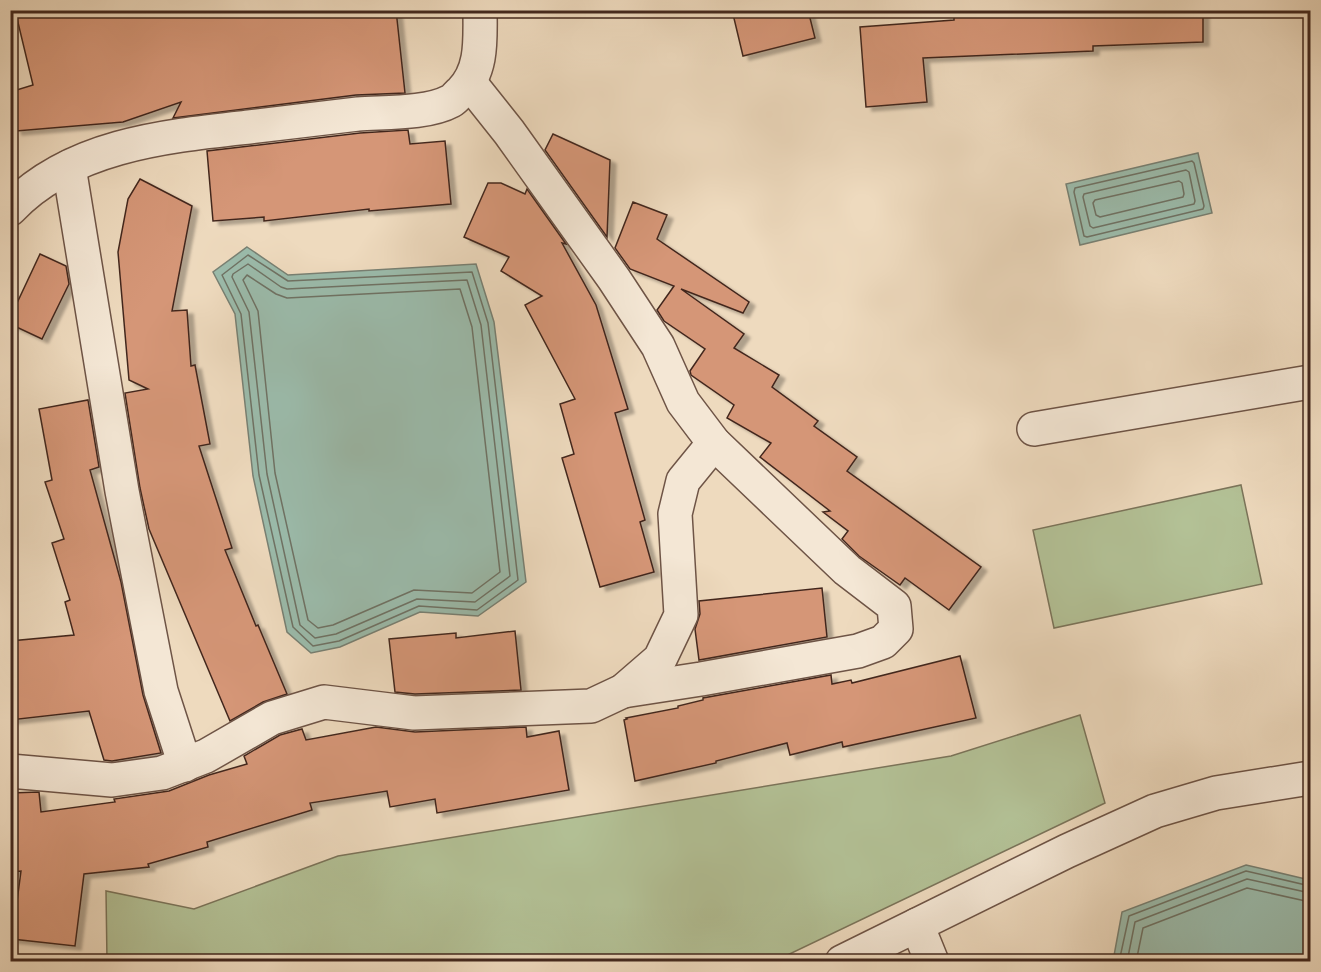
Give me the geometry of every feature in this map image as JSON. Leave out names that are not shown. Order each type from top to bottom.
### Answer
[{"type":"lane","points":[[10,209],[28,191],[69,167],[120,148],[176,135],[359,114],[416,111],[452,101],[470,83],[480,53],[480,10]]},
{"type":"lane","points":[[470,83],[509,132],[614,279],[658,346],[683,402],[714,443],[847,570],[894,606],[896,629],[883,642],[858,651],[623,691]]},
{"type":"lane","points":[[69,167],[126,513],[161,691],[185,765]]},
{"type":"lane","points":[[1034,429],[1311,382]]},
{"type":"lane","points":[[10,771],[112,780],[162,773],[206,756],[272,718],[324,702],[414,713],[591,706],[623,691],[660,659],[681,615],[675,514],[683,481],[714,443]]},
{"type":"lane","points":[[842,962],[1067,851],[1155,811],[1216,793],[1311,778]]},
{"type":"lane","points":[[917,925],[932,962]]},
{"type":"shaded area","points":[[1241,485],[1262,584],[1054,628],[1033,530]]},
{"type":"shaded area","points":[[1080,715],[1105,803],[775,961],[107,961],[106,891],[194,909],[338,856],[951,756]]},
{"type":"water","points":[[1198,153],[1212,213],[1080,245],[1066,184]]},
{"type":"water","points":[[247,247],[288,275],[476,264],[494,322],[526,582],[478,616],[420,612],[340,647],[311,653],[287,632],[253,476],[235,314],[213,272]]},
{"type":"water","points":[[1246,865],[1310,880],[1310,961],[1113,961],[1122,912]]},
{"type":"building","points":[[15,10],[396,10],[405,93],[356,95],[173,118],[181,102],[123,122],[16,131],[10,114],[10,92],[33,85]]},
{"type":"building","points":[[732,10],[808,10],[815,38],[743,56]]},
{"type":"building","points":[[954,10],[1203,10],[1203,42],[1093,46],[1093,51],[923,58],[927,102],[866,107],[860,27],[954,20]]},
{"type":"building","points":[[408,130],[410,144],[445,141],[451,204],[369,211],[369,209],[264,221],[264,217],[213,221],[207,151],[360,133]]},
{"type":"building","points":[[553,134],[610,160],[607,237],[545,150]]},
{"type":"building","points":[[140,179],[192,206],[172,311],[187,310],[191,366],[195,365],[210,444],[199,446],[232,548],[225,550],[287,694],[263,702],[230,721],[149,529],[140,488],[125,393],[148,389],[129,380],[118,252],[128,199]]},
{"type":"building","points":[[488,183],[501,183],[525,194],[527,189],[566,244],[562,243],[596,305],[628,409],[615,413],[645,520],[640,522],[654,572],[600,587],[562,458],[574,454],[560,404],[575,399],[525,305],[542,296],[501,271],[509,257],[464,237]]},
{"type":"building","points":[[633,202],[667,215],[657,239],[749,302],[743,313],[681,289],[744,334],[734,348],[779,375],[772,387],[818,421],[814,426],[857,457],[847,471],[981,567],[949,610],[905,578],[900,585],[859,556],[842,539],[848,531],[823,512],[830,511],[760,457],[771,443],[727,418],[734,405],[691,375],[690,371],[705,349],[664,321],[657,310],[674,286],[630,269],[615,248]]},
{"type":"building","points":[[40,254],[66,266],[69,284],[42,339],[10,324],[10,318]]},
{"type":"building","points":[[88,400],[99,467],[90,470],[121,582],[143,695],[161,753],[112,761],[104,760],[89,711],[10,720],[10,641],[74,635],[65,602],[70,600],[52,543],[64,539],[45,482],[52,480],[39,409]]},
{"type":"building","points":[[822,588],[827,637],[699,660],[695,629],[700,614],[699,601]]},
{"type":"building","points":[[515,631],[521,690],[415,694],[395,692],[389,639],[456,633],[456,638]]},
{"type":"building","points":[[960,656],[976,718],[843,747],[842,742],[790,755],[787,743],[716,761],[716,763],[635,781],[624,720],[626,718],[678,708],[678,706],[703,700],[703,698],[831,675],[832,684],[851,680],[852,683]]},
{"type":"building","points":[[376,727],[415,732],[526,727],[527,737],[559,731],[569,790],[437,813],[435,799],[390,807],[387,791],[310,803],[312,810],[207,842],[208,847],[148,864],[149,867],[84,874],[75,946],[12,939],[21,871],[10,872],[10,793],[39,792],[41,812],[115,802],[114,799],[169,791],[209,775],[247,764],[244,756],[280,735],[302,729],[306,740]]}]
